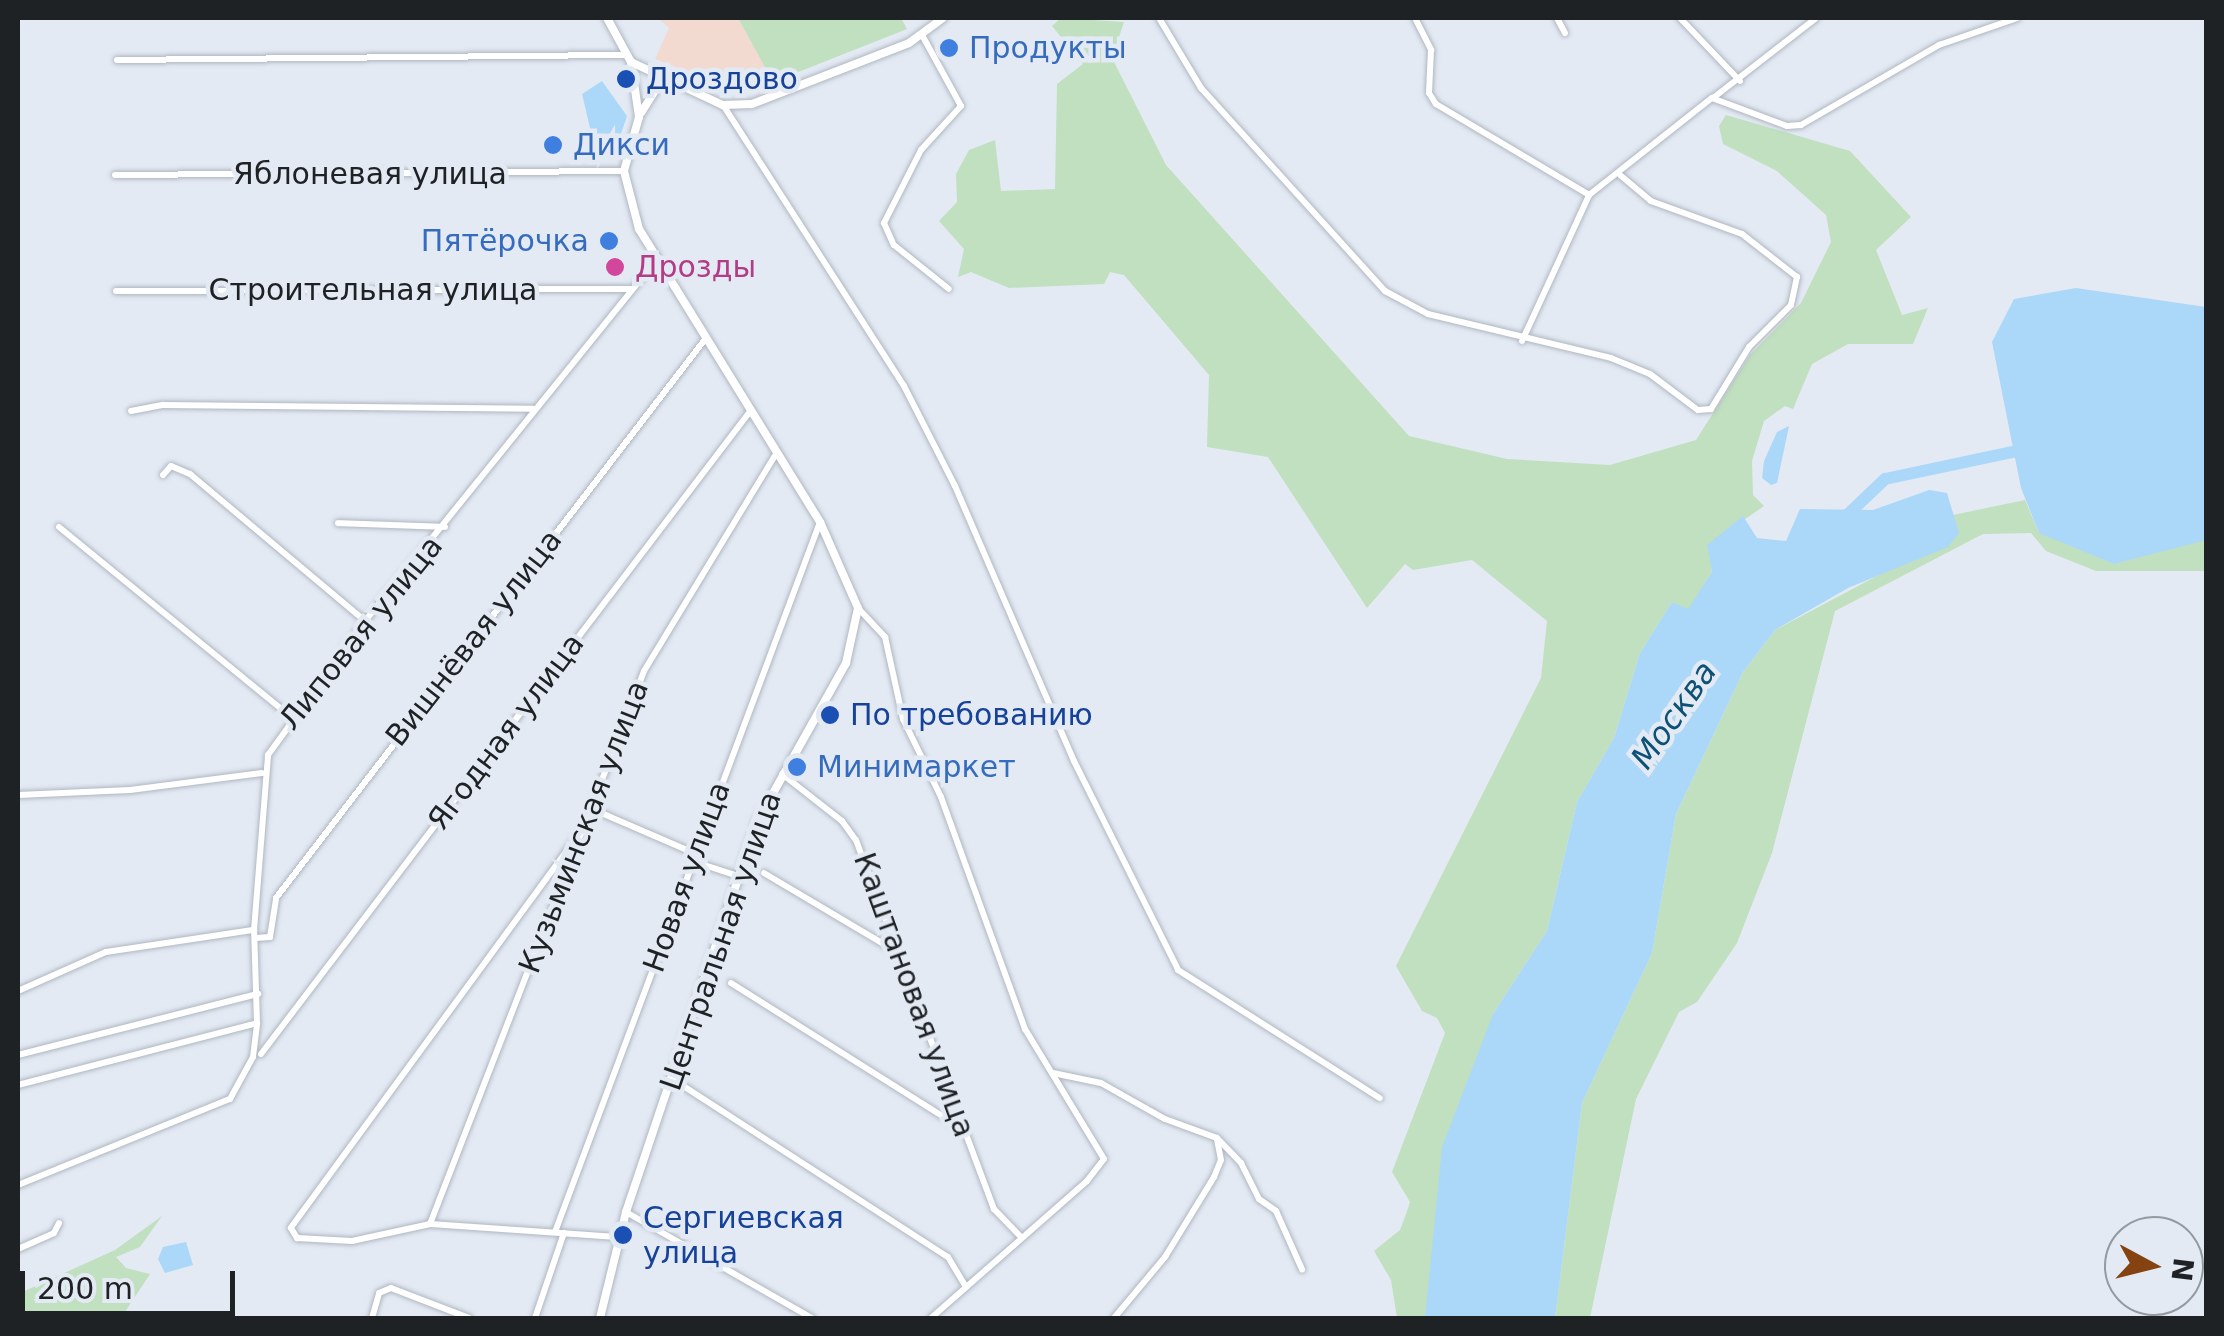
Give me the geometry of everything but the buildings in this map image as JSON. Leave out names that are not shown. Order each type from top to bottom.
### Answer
[{"type":"street","points":[[607,18],[628,58],[639,117]]},
{"type":"street","points":[[118,60],[628,58],[662,80],[723,105],[752,104],[922,35],[943,18]]},
{"type":"street","points":[[1159,18],[1202,88],[1385,291],[1428,314],[1522,340],[1611,358],[1650,374],[1705,411],[1718,405],[1749,347],[1791,305],[1796,276],[1742,234],[1651,201],[1620,175]]},
{"type":"street","points":[[1415,18],[1431,50],[1429,93],[1436,104],[1590,196]]},
{"type":"street","points":[[1557,18],[1565,33]]},
{"type":"street","points":[[1680,18],[1740,80]]},
{"type":"street","points":[[1522,340],[1590,196],[1816,18]]},
{"type":"street","points":[[1714,99],[1787,126],[1802,125],[1939,45],[2016,18]]},
{"type":"street","points":[[922,35],[960,106],[921,150],[884,223],[894,246],[950,289]]},
{"type":"street","points":[[662,80],[639,117],[624,171],[639,229],[820,522],[858,608],[886,637],[903,719],[941,797],[1026,1028],[1104,1159],[930,1318]]},
{"type":"street","points":[[723,105],[904,386],[1074,761],[1178,970],[1380,1098]]},
{"type":"street","name":"Яблоневая улица","points":[[115,175],[624,171]]},
{"type":"street","name":"Липовая улица","points":[[18,1183],[230,1100],[246,1074],[257,1023],[255,934],[262,774],[290,716],[446,527],[534,409],[656,260]]},
{"type":"street","name":"Строительная улица","points":[[116,291],[631,290]]},
{"type":"street","name":"Вишнёвая улица","points":[[255,934],[270,937],[276,898],[707,337]]},
{"type":"street","points":[[131,411],[162,405],[534,409]]},
{"type":"street","name":"Ягодная улица","points":[[261,1054],[752,409]]},
{"type":"street","name":"Кузьминская улица","points":[[430,1224],[644,671],[778,450]]},
{"type":"street","points":[[163,475],[171,466],[190,474],[365,621]]},
{"type":"street","name":"Новая улица","points":[[535,1318],[559,1233],[693,857],[820,522]]},
{"type":"street","points":[[338,523],[446,527]]},
{"type":"street","points":[[59,527],[290,716]]},
{"type":"street","name":"Центральная улица","points":[[600,1318],[618,1237],[674,1080],[738,876],[781,773],[812,730],[846,663],[858,608]]},
{"type":"street","name":"Каштановая улица","points":[[781,773],[850,830],[994,1208],[1021,1237]]},
{"type":"street","points":[[18,794],[130,790],[262,774]]},
{"type":"street","points":[[592,808],[738,876]]},
{"type":"street","points":[[585,825],[291,1228],[296,1238],[352,1241],[430,1224],[618,1237]]},
{"type":"street","points":[[764,874],[898,953]]},
{"type":"street","points":[[18,991],[106,952],[255,934]]},
{"type":"street","points":[[731,983],[964,1130]]},
{"type":"street","points":[[18,1055],[258,994]]},
{"type":"street","points":[[18,1085],[257,1023]]},
{"type":"street","points":[[1052,1073],[1101,1083],[1165,1119],[1216,1138],[1241,1162],[1259,1200],[1276,1211],[1302,1269]]},
{"type":"street","points":[[674,1080],[948,1257],[966,1286]]},
{"type":"street","points":[[1114,1318],[1165,1257],[1214,1177],[1221,1160],[1216,1138]]},
{"type":"street","points":[[626,1212],[812,1318]]},
{"type":"street","points":[[18,1249],[54,1233],[58,1223]]},
{"type":"street","points":[[372,1318],[385,1288],[469,1318]]},
{"type":"shaded area","points":[[658,18],[738,18],[773,82],[737,91],[655,59],[669,28]]},
{"type":"green space","points":[[738,18],[901,18],[907,29],[773,82]]},
{"type":"green space","points":[[1061,18],[1124,22],[1112,58],[1166,165],[1409,436],[1507,459],[1610,465],[1696,440],[1750,355],[1801,303],[1831,242],[1826,215],[1777,171],[1723,144],[1719,126],[1726,115],[1850,151],[1911,217],[1876,250],[1902,315],[1928,308],[1913,344],[1848,344],[1812,364],[1793,409],[1785,406],[1764,421],[1752,461],[1753,495],[1764,506],[1708,545],[1712,572],[1688,610],[1672,602],[1640,653],[1614,738],[1577,802],[1547,931],[1493,1014],[1425,1318],[1397,1318],[1391,1280],[1374,1251],[1400,1230],[1410,1202],[1392,1172],[1445,1033],[1437,1018],[1422,1011],[1396,966],[1541,678],[1547,621],[1472,560],[1413,570],[1405,564],[1367,608],[1268,457],[1207,447],[1209,375],[1124,275],[1110,272],[1104,284],[1009,288],[971,272],[958,277],[964,249],[939,221],[957,202],[956,174],[969,150],[995,140],[1001,191],[1055,189],[1057,84],[1083,64],[1052,26]]},
{"type":"green space","points":[[2025,500],[2039,533],[2206,540],[2206,571],[2096,571],[2046,551],[2031,533],[1983,534],[1835,611],[1772,853],[1737,943],[1697,1002],[1679,1012],[1636,1099],[1590,1318],[1555,1318],[1582,1103],[1652,953],[1676,814],[1743,672],[1775,630],[1958,533],[1953,515]]},
{"type":"green space","points":[[162,1216],[140,1247],[116,1257],[126,1268],[150,1274],[121,1318],[18,1318],[18,1294],[115,1250]]},
{"type":"water","points":[[602,81],[627,116],[614,155],[595,149],[582,94]]},
{"type":"water","points":[[2076,288],[2206,307],[2206,540],[2114,564],[2039,533],[2021,488],[1992,342],[2014,299]]},
{"type":"water","points":[[1789,426],[1777,483],[1771,485],[1762,478],[1764,461],[1777,432]]},
{"type":"water","points":[[1929,490],[1947,493],[1959,533],[1948,547],[1848,588],[1775,630],[1743,672],[1676,814],[1652,953],[1582,1103],[1555,1318],[1425,1318],[1442,1147],[1493,1014],[1547,931],[1577,802],[1614,738],[1640,653],[1672,602],[1688,609],[1712,572],[1707,545],[1743,516],[1757,538],[1786,541],[1800,509],[1873,510]]},
{"type":"water","points":[[186,1242],[193,1265],[165,1273],[158,1259],[163,1247]]},
{"type":"waterway","name":"Москва","points":[[1841,521],[1885,479],[2026,449]]},
{"type":"place","name":"Продукты","points":[[949,48]]},
{"type":"place","name":"Дроздово","points":[[626,79]]},
{"type":"place","name":"Дикси","points":[[553,145]]},
{"type":"place","name":"Пятёрочка","points":[[609,241]]},
{"type":"place","name":"Дрозды","points":[[615,267]]},
{"type":"place","name":"По требованию","points":[[830,715]]},
{"type":"place","name":"Минимаркет","points":[[797,767]]},
{"type":"place","name":"Сергиевская улица","points":[[623,1235]]}]
